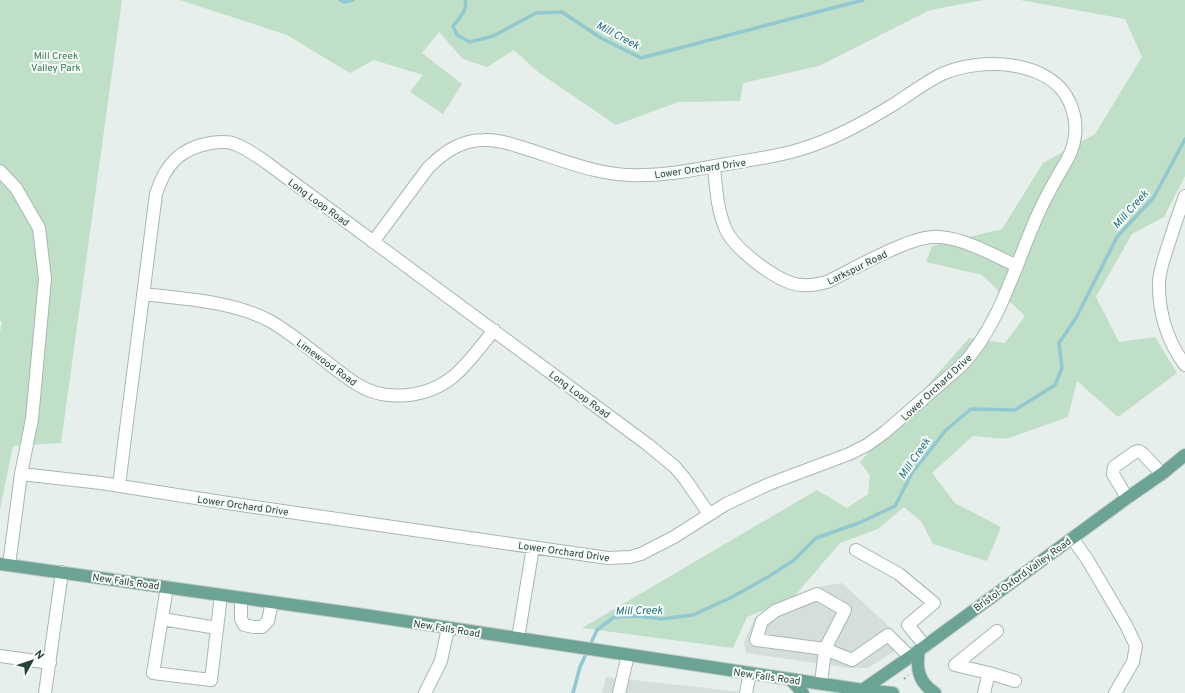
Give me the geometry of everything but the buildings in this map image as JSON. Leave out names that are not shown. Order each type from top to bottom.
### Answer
[{"type":"main road","name":"Bristol-Oxford Valley Road","points":[[861,692],[1162,474],[1185,455]]},
{"type":"main road","name":"New Falls Road","points":[[4,564],[821,683],[861,692],[892,693]]},
{"type":"main road","points":[[918,651],[917,662],[919,673],[927,688],[935,693]]},
{"type":"main road","points":[[790,679],[803,693]]},
{"type":"street","name":"Lower Orchard Drive","points":[[20,474],[120,486],[608,558],[630,557],[641,554],[662,545],[709,514],[743,495],[849,454],[867,445],[885,432],[956,370],[972,354],[986,334],[996,315],[1039,213],[1071,152],[1076,131],[1075,117],[1066,95],[1056,84],[1044,75],[1034,70],[1004,65],[976,64],[961,67],[941,75],[853,128],[824,141],[798,150],[755,160],[714,167],[647,175],[631,176],[610,174],[504,143],[485,140],[471,141],[451,149],[438,158],[428,168],[373,242]]},
{"type":"street","name":"Long Loop Road","points":[[120,486],[156,194],[165,172],[172,162],[189,149],[200,145],[217,142],[232,143],[245,149],[266,163],[647,444],[675,467],[709,514]]},
{"type":"street","name":"Larkspur Road","points":[[714,167],[722,219],[731,238],[739,248],[755,261],[780,278],[792,283],[818,285],[912,242],[938,237],[967,244],[1017,266]]},
{"type":"street","points":[[0,171],[16,188],[39,228],[45,280],[32,419],[20,474],[4,564]]},
{"type":"street","points":[[1185,196],[1175,222],[1159,280],[1162,315],[1169,338],[1185,365]]},
{"type":"street","name":"Limewood Road","points":[[144,294],[223,304],[252,312],[279,326],[356,384],[372,392],[389,396],[418,393],[438,387],[463,368],[494,330]]},
{"type":"street","points":[[1127,498],[1113,474],[1113,470],[1114,467],[1135,452],[1138,451],[1143,454],[1162,474]]},
{"type":"street","points":[[1072,538],[1087,558],[1126,625],[1136,646],[1133,662],[1115,693]]},
{"type":"street","points":[[518,638],[533,547]]},
{"type":"street","points":[[856,550],[899,574],[934,603],[908,625],[918,651]]},
{"type":"street","points":[[45,693],[62,572]]},
{"type":"street","points":[[167,587],[153,673],[211,680],[222,595]]},
{"type":"street","points":[[821,683],[824,649],[844,610],[817,594],[775,611],[762,622],[756,640],[824,649],[852,660],[888,635],[918,651]]},
{"type":"street","points":[[241,598],[241,619],[244,625],[254,627],[262,627],[268,621],[272,602]]},
{"type":"street","points":[[162,619],[217,628]]},
{"type":"street","points":[[425,693],[441,661],[448,628]]},
{"type":"street","points":[[997,631],[955,665],[1016,681]]},
{"type":"street","points":[[620,693],[628,655]]},
{"type":"street","points":[[0,656],[50,663]]},
{"type":"street","points":[[746,693],[750,673]]},
{"type":"street","points":[[984,693],[989,674]]},
{"type":"path","points":[[904,679],[909,674]]},
{"type":"shaded area","points":[[842,583],[907,643],[868,668],[848,668],[746,653],[744,642],[755,617],[823,586]]},
{"type":"shaded area","points":[[606,677],[751,693],[602,693]]},
{"type":"green space","name":"Mill Creek Valley Park","points":[[0,0],[122,0],[61,443],[13,446],[0,509],[0,333],[2,321],[0,321]]},
{"type":"green space","points":[[180,0],[984,0],[930,10],[819,66],[743,83],[740,101],[678,102],[616,125],[538,72],[514,50],[487,67],[463,59],[439,32],[422,53],[462,84],[443,114],[410,92],[423,75],[374,60],[350,73],[287,35]]},
{"type":"green space","points":[[1020,0],[1185,0],[1185,176],[1164,217],[1132,234],[1096,297],[1119,342],[1155,337],[1177,373],[1118,417],[1077,381],[1068,417],[1006,439],[973,436],[932,473],[955,503],[1001,527],[987,561],[933,544],[921,521],[904,507],[878,529],[840,543],[793,598],[747,617],[733,648],[582,628],[817,490],[847,508],[868,494],[870,475],[860,462],[969,338],[1005,343],[1025,316],[982,275],[926,262],[932,246],[1002,229],[1043,163],[1095,134],[1142,57],[1125,19]]},
{"type":"waterway","name":"Mill Creek","points":[[340,0],[344,2],[353,0]]},
{"type":"waterway","name":"Mill Creek","points":[[465,0],[466,4],[464,11],[453,26],[457,35],[470,42],[493,36],[536,13],[562,12],[601,38],[641,58],[863,0]]},
{"type":"waterway","name":"Mill Creek","points":[[573,693],[580,667],[597,630],[614,617],[638,616],[661,619],[693,615],[732,597],[768,577],[794,560],[816,538],[859,523],[895,506],[912,473],[946,430],[971,409],[1015,410],[1055,385],[1062,368],[1059,343],[1076,318],[1117,237],[1154,197],[1185,139]]}]
